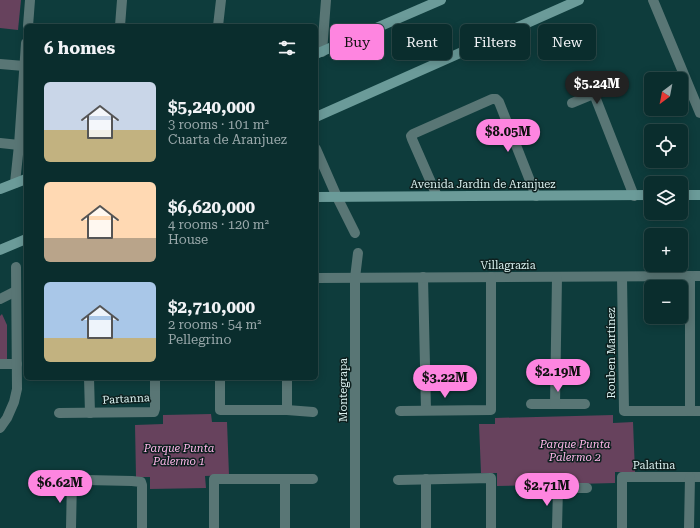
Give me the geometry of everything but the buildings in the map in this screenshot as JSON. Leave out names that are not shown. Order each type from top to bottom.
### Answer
[{"type":"main road","points":[[319,53],[441,0]]},
{"type":"main road","points":[[318,116],[579,0]]},
{"type":"main road","points":[[0,190],[24,180]]},
{"type":"main road","name":"Avenida Jardín de Aranjuez","points":[[318,196],[644,195]]},
{"type":"main road","points":[[688,195],[700,195]]},
{"type":"main road","points":[[0,250],[24,240]]},
{"type":"street","points":[[28,24],[30,0]]},
{"type":"street","points":[[120,24],[122,0]]},
{"type":"street","points":[[218,24],[221,0]]},
{"type":"street","points":[[319,53],[326,0]]},
{"type":"street","points":[[653,0],[700,113]]},
{"type":"street","points":[[0,64],[24,66],[15,183]]},
{"type":"street","points":[[572,103],[613,86]]},
{"type":"street","points":[[594,94],[634,196]]},
{"type":"street","points":[[437,196],[411,136],[492,99],[496,99],[499,102],[536,196]]},
{"type":"street","points":[[0,143],[19,145]]},
{"type":"street","points":[[318,154],[355,233]]},
{"type":"street","name":"Montegrapa","points":[[355,528],[355,278],[358,253]]},
{"type":"street","points":[[0,428],[7,418],[14,402],[17,389],[16,291],[21,280],[16,268]]},
{"type":"street","name":"Villagrazia","points":[[318,278],[695,276]]},
{"type":"street","name":"Rouben Martínez","points":[[622,277],[624,411],[695,411],[695,276]]},
{"type":"street","points":[[423,277],[426,410]]},
{"type":"street","points":[[400,411],[491,410],[491,277]]},
{"type":"street","points":[[555,404],[557,277]]},
{"type":"street","points":[[0,299],[16,291]]},
{"type":"street","points":[[0,364],[17,364]]},
{"type":"street","name":"Partanna","points":[[89,380],[90,413]]},
{"type":"street","name":"Partanna","points":[[59,413],[154,412],[155,380]]},
{"type":"street","points":[[220,380],[220,410],[287,410],[313,412]]},
{"type":"street","points":[[287,380],[287,410]]},
{"type":"street","points":[[531,404],[586,404]]},
{"type":"street","name":"Palatina","points":[[622,528],[622,477],[695,477],[689,528]]},
{"type":"street","points":[[398,480],[491,478],[491,528]]},
{"type":"street","points":[[41,479],[132,480],[141,482],[142,528]]},
{"type":"street","points":[[71,528],[72,479]]},
{"type":"street","points":[[214,528],[214,479],[313,479]]},
{"type":"street","points":[[285,479],[285,528]]},
{"type":"street","points":[[426,479],[426,528]]},
{"type":"street","points":[[531,488],[587,488]]},
{"type":"street","points":[[557,528],[558,488]]},
{"type":"green space","points":[[0,0],[21,0],[18,30],[0,28]]},
{"type":"green space","points":[[2,314],[7,325],[7,360],[0,360],[0,316]]},
{"type":"green space","name":"Parque Punta Palermo 1","points":[[211,414],[212,422],[227,422],[229,475],[205,476],[206,488],[150,489],[150,477],[136,477],[135,425],[163,424],[163,415]]},
{"type":"green space","name":"Parque Punta Palermo 2","points":[[613,415],[613,423],[633,422],[635,472],[615,472],[615,483],[497,486],[497,473],[481,473],[479,424],[495,424],[495,418]]}]
